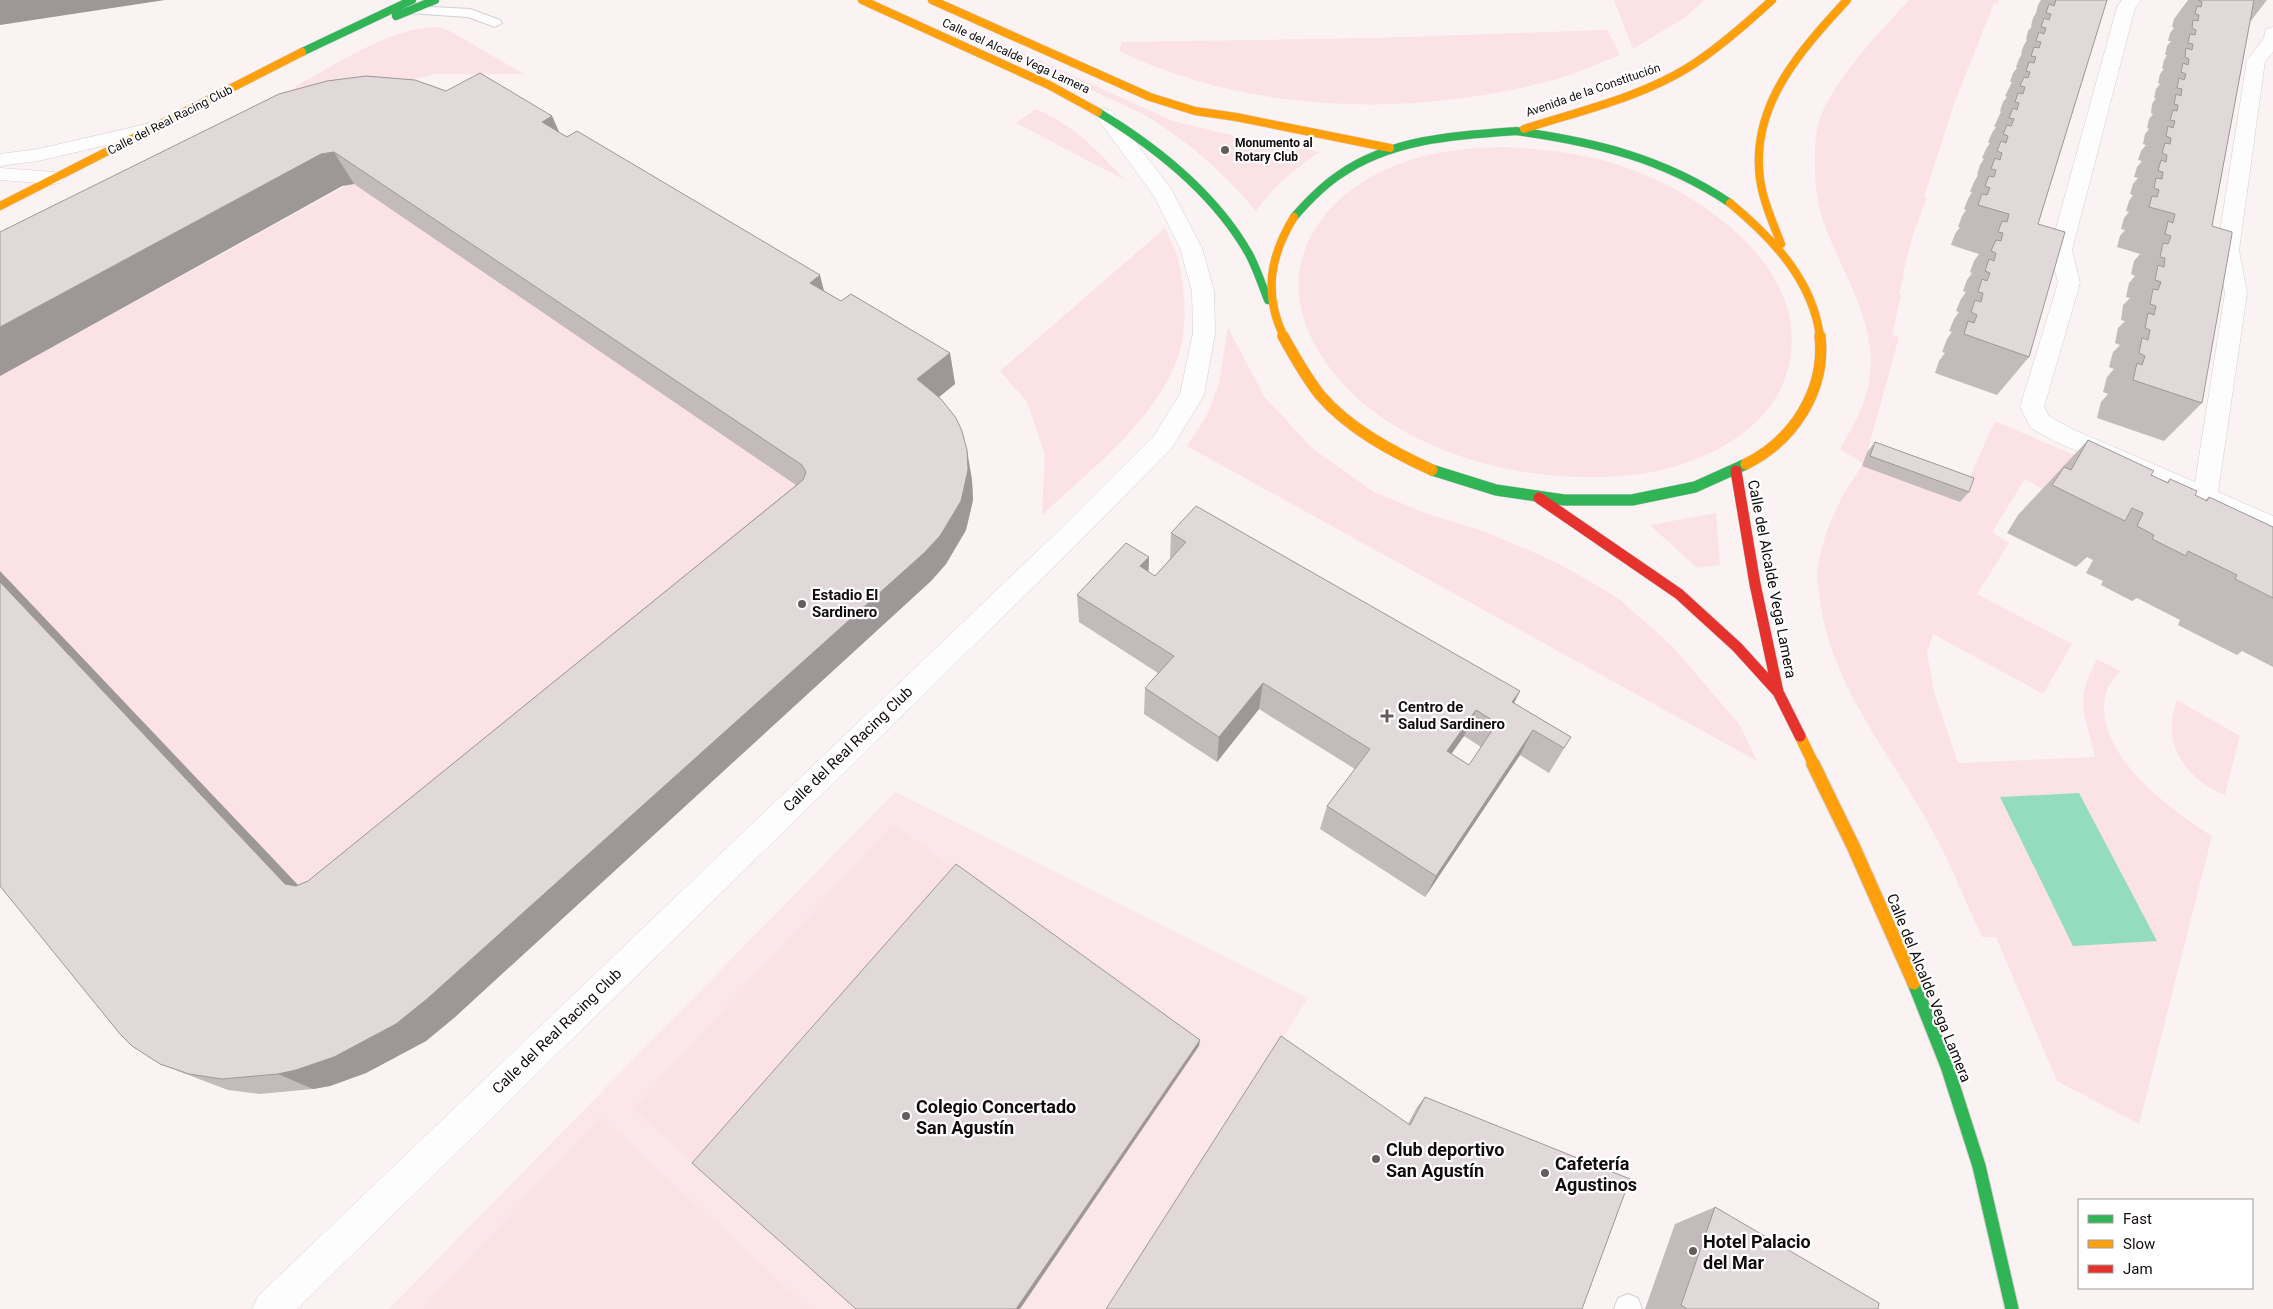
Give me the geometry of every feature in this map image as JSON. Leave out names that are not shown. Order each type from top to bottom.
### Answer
[{"type":"main road","points":[[412,5],[435,0]]},
{"type":"main road","name":"Calle del Alcalde Vega Lamera","points":[[862,0],[1049,85],[1123,126],[1182,175],[1231,228],[1246,250],[1275,315]]},
{"type":"main road","name":"Calle del Alcalde Vega Lamera","points":[[932,0],[1150,97],[1195,111],[1236,117],[1390,148]]},
{"type":"main road","name":"Avenida de la Constitución","points":[[1516,131],[1644,89],[1676,74],[1728,38],[1772,0]]},
{"type":"main road","points":[[1783,252],[1765,196],[1759,168],[1763,123],[1770,98],[1785,70],[1800,50],[1847,0]]},
{"type":"main road","name":"Calle del Real Racing Club","points":[[0,206],[339,33],[412,5]]},
{"type":"main road","points":[[1516,131],[1600,144],[1637,155],[1671,169],[1704,186],[1734,205],[1761,227],[1783,252],[1800,276],[1813,302],[1820,329],[1822,356],[1817,383],[1806,408],[1789,432],[1765,453],[1736,471],[1709,484],[1646,499],[1612,502],[1539,498],[1490,488],[1443,474],[1386,447],[1362,431],[1333,407],[1304,375],[1281,336],[1275,315],[1271,288],[1273,261],[1281,236],[1295,214],[1312,193],[1335,175],[1361,160],[1390,148],[1456,134],[1516,131]]},
{"type":"main road","name":"Calle del Alcalde Vega Lamera","points":[[1736,471],[1755,584],[1778,692],[1854,848],[1909,970],[1947,1066],[1979,1166],[2012,1309]]},
{"type":"main road","name":"Calle del Alcalde Vega Lamera","points":[[1539,498],[1679,594],[1737,647],[1778,692]]},
{"type":"street","points":[[2132,0],[2126,7],[2061,250],[2069,284],[2032,407],[2040,422],[2063,435],[2273,527]]},
{"type":"street","points":[[2205,498],[2236,293],[2228,250],[2254,69],[2256,60],[2272,41],[2273,33]]},
{"type":"street","name":"Calle del Real Racing Club","points":[[271,1309],[1061,544],[1162,443],[1192,394],[1204,333],[1203,290],[1191,248],[1164,194],[1105,115]]},
{"type":"street","points":[[0,160],[38,155],[151,129]]},
{"type":"street","points":[[0,174],[54,178]]},
{"type":"lane","points":[[462,0],[470,13]]},
{"type":"lane","name":"Calle del Real Racing Club","points":[[412,5],[470,13],[496,23],[487,2]]},
{"type":"shaded area","points":[[1614,0],[1704,0],[1687,16],[1633,49]]},
{"type":"shaded area","points":[[1909,0],[1998,0],[1997,4],[1994,3],[1955,101],[1924,197],[1927,198],[1913,234],[1903,273],[1899,294],[1901,295],[1892,335],[1899,337],[1864,464],[1840,449],[1859,414],[1866,396],[1870,376],[1871,354],[1867,333],[1854,292],[1820,211],[1815,157],[1817,129],[1827,102],[1848,71]]},
{"type":"shaded area","points":[[436,27],[448,30],[524,74],[436,74],[262,113],[291,99],[296,86],[382,40],[418,29]]},
{"type":"shaded area","points":[[970,29],[1173,121],[1251,140],[1320,152],[1285,178],[1256,211],[1218,170],[1190,146],[1159,124],[1143,114],[966,32]]},
{"type":"shaded area","points":[[1607,30],[1620,55],[1570,75],[1500,92],[1446,100],[1390,104],[1333,103],[1277,98],[1222,87],[1169,72],[1119,51],[1122,42],[1376,38]]},
{"type":"shaded area","points":[[1036,109],[1074,131],[1094,148],[1125,180],[1016,123]]},
{"type":"shaded area","points":[[1503,147],[1547,150],[1590,157],[1619,165],[1653,178],[1688,197],[1721,219],[1750,246],[1773,277],[1788,310],[1792,347],[1782,386],[1773,402],[1747,430],[1715,451],[1662,470],[1616,476],[1567,477],[1517,471],[1467,458],[1420,439],[1377,414],[1341,382],[1314,343],[1303,314],[1299,287],[1302,261],[1310,237],[1325,215],[1344,196],[1367,179],[1407,161],[1448,151]]},
{"type":"shaded area","points":[[349,184],[357,185],[812,495],[317,905],[0,572],[0,376]]},
{"type":"shaded area","points":[[1165,228],[1177,255],[1184,294],[1184,332],[1179,354],[1169,378],[1155,401],[1121,442],[1042,515],[1045,455],[1027,402],[1000,371]]},
{"type":"shaded area","points":[[1228,328],[1264,396],[1313,449],[1374,492],[1428,514],[1486,532],[1556,562],[1618,598],[1672,646],[1739,724],[1757,761],[1187,446],[1207,415],[1219,384]]},
{"type":"shaded area","points":[[1995,421],[2273,541],[2273,588],[2050,480],[2042,489],[2025,479],[1992,532],[2009,543],[1977,594],[2072,644],[2043,694],[1933,634],[1927,652],[1934,692],[1958,763],[2095,757],[2085,718],[2083,698],[2085,687],[2097,659],[2120,671],[2107,690],[2104,712],[2109,734],[2121,755],[2136,775],[2155,794],[2212,836],[2139,1124],[2057,1081],[1996,937],[1982,937],[1939,843],[1865,720],[1850,691],[1826,632],[1817,580],[1819,558],[1827,530],[1839,503],[1862,466],[1965,488]]},
{"type":"shaded area","points":[[1716,513],[1720,565],[1697,568],[1650,525]]},
{"type":"shaded area","points":[[2177,700],[2240,736],[2225,795],[2204,784],[2186,767],[2180,757],[2172,735],[2172,718]]},
{"type":"shaded area","name":"Colegio Concertado San Agustín","points":[[895,792],[1308,998],[1109,1309],[389,1309]]},
{"type":"shaded area","points":[[2079,793],[2157,941],[2073,946],[2000,797]]},
{"type":"shaded area","points":[[893,824],[1199,1046],[1020,1309],[858,1309],[633,1109]]},
{"type":"shaded area","points":[[600,1117],[810,1309],[423,1309]]},
{"type":"building","points":[[2056,0],[2107,0],[2038,224],[2065,232],[2029,357],[1964,334],[1968,321],[1974,323],[1977,315],[1971,312],[1975,300],[1981,302],[1983,293],[1978,292],[1982,279],[1987,281],[1990,273],[1985,271],[1989,259],[1994,261],[1996,253],[1991,251],[1996,240],[2001,241],[2003,233],[1998,232],[2002,221],[2007,222],[2009,214],[1978,205],[1982,194],[1987,195],[1990,188],[1985,186],[1989,176],[1994,177],[1996,170],[1991,169],[1995,158],[2000,160],[2002,153],[1997,151],[2001,141],[2006,143],[2008,136],[2003,134],[2007,125],[2011,126],[2014,119],[2009,118],[2013,108],[2017,110],[2019,103],[2015,102],[2018,93],[2023,94],[2025,87],[2020,86],[2024,77],[2028,78],[2030,72],[2026,71],[2029,62],[2034,63],[2036,57],[2031,56],[2034,47],[2039,48],[2041,42],[2036,41],[2039,32],[2044,34],[2046,28],[2041,27],[2044,18],[2049,20],[2051,14],[2046,13],[2049,4],[2054,6]]},
{"type":"building","points":[[2198,0],[2254,0],[2212,226],[2232,232],[2232,234],[2202,403],[2133,380],[2137,363],[2142,365],[2145,356],[2139,353],[2142,338],[2148,340],[2150,330],[2145,328],[2148,313],[2154,315],[2156,306],[2150,304],[2153,289],[2158,290],[2161,282],[2155,280],[2158,265],[2164,267],[2165,258],[2160,257],[2163,243],[2168,244],[2171,236],[2165,234],[2168,221],[2173,223],[2175,214],[2149,207],[2152,196],[2157,197],[2159,190],[2154,188],[2156,178],[2162,179],[2163,172],[2158,171],[2161,160],[2166,162],[2167,155],[2162,153],[2165,143],[2170,144],[2171,138],[2166,136],[2168,126],[2173,128],[2175,121],[2170,120],[2173,110],[2177,111],[2178,105],[2174,104],[2176,94],[2181,96],[2182,89],[2177,88],[2179,78],[2184,80],[2186,74],[2181,72],[2183,63],[2188,65],[2189,59],[2185,57],[2186,48],[2192,50],[2193,44],[2188,43],[2190,34],[2195,35],[2196,30],[2192,28],[2193,20],[2198,21],[2199,15],[2195,14],[2197,6],[2201,7],[2202,2]]},
{"type":"building","name":"Estadio El Sardinero","points":[[480,73],[552,116],[542,122],[567,137],[577,131],[820,275],[810,283],[841,301],[851,294],[950,353],[917,379],[941,399],[956,418],[962,431],[967,450],[968,470],[961,501],[940,536],[924,553],[427,999],[396,1024],[334,1057],[296,1070],[278,1074],[222,1079],[189,1074],[160,1064],[132,1046],[120,1034],[0,886],[0,582],[285,884],[296,886],[308,881],[803,480],[806,472],[802,465],[334,152],[321,154],[0,327],[0,232],[279,94],[327,81],[366,76],[415,80],[446,91]]},
{"type":"building","points":[[2088,440],[2154,471],[2151,475],[2168,483],[2170,479],[2197,491],[2195,495],[2207,501],[2209,497],[2273,527],[2273,598],[2235,579],[2237,575],[2188,551],[2186,556],[2152,539],[2154,535],[2137,526],[2143,513],[2132,508],[2125,521],[2052,485],[2064,467],[2071,470]]},
{"type":"building","points":[[1875,442],[1974,478],[1969,492],[1870,456]]},
{"type":"building","name":"Centro de Salud Sardinero","points":[[1196,506],[1520,691],[1512,702],[1571,737],[1564,748],[1533,730],[1436,876],[1327,806],[1370,749],[1263,683],[1219,737],[1145,688],[1174,656],[1077,595],[1126,543],[1149,557],[1140,566],[1155,576],[1186,542],[1171,533]],"holes":[[[1476,710],[1497,723],[1469,765],[1447,751]]]},
{"type":"building","points":[[956,864],[1200,1040],[1016,1309],[856,1309],[692,1163]]},
{"type":"building","name":"Club deportivo San Agustín","points":[[1281,1036],[1410,1125],[1425,1097],[1630,1179],[1582,1309],[1106,1309]]},
{"type":"building","points":[[1715,1207],[1879,1303],[1878,1309],[1687,1309],[1681,1305]]},
{"type":"traffic: fast","points":[[302,52],[412,0]]},
{"type":"traffic: fast","points":[[396,16],[435,0]]},
{"type":"traffic: fast","points":[[1098,112],[1159,154],[1198,189],[1231,228],[1249,254],[1268,300]]},
{"type":"traffic: fast","points":[[1516,131],[1600,146],[1655,162],[1681,173],[1730,203]]},
{"type":"traffic: fast","points":[[1294,217],[1315,193],[1340,174],[1366,160],[1394,149],[1454,136],[1516,131]]},
{"type":"traffic: fast","points":[[1432,470],[1496,490],[1564,500],[1632,500],[1695,487],[1746,464]]},
{"type":"traffic: fast","points":[[1914,983],[1947,1066],[1979,1166],[2012,1309]]},
{"type":"traffic: slow","points":[[862,0],[1049,85],[1098,112]]},
{"type":"traffic: slow","points":[[932,0],[1150,97],[1195,111],[1236,117],[1390,148]]},
{"type":"traffic: slow","points":[[1524,129],[1620,99],[1675,75],[1714,50],[1772,0]]},
{"type":"traffic: slow","points":[[1781,244],[1766,203],[1760,178],[1758,151],[1762,126],[1770,103],[1796,59],[1812,38],[1847,0]]},
{"type":"traffic: slow","points":[[0,206],[302,52]]},
{"type":"traffic: slow","points":[[1730,203],[1753,222],[1794,269],[1809,295],[1818,323],[1822,352],[1817,381],[1799,419],[1771,448],[1746,464]]},
{"type":"traffic: slow","points":[[1294,217],[1282,236],[1271,275],[1275,315],[1292,353],[1318,393],[1336,410],[1375,439],[1403,456],[1432,470]]},
{"type":"traffic: slow","points":[[1800,736],[1854,848],[1914,983]]},
{"type":"traffic: jam","points":[[1736,471],[1755,584],[1778,692],[1800,736]]},
{"type":"traffic: jam","points":[[1539,498],[1679,594],[1737,647],[1777,691]]},
{"type":"place","name":"Monumento al Rotary Club","points":[[1225,150]]},
{"type":"place","name":"Estadio El Sardinero","points":[[802,604]]},
{"type":"place","name":"Centro de Salud Sardinero","points":[[1387,716]]},
{"type":"place","name":"Colegio Concertado San Agustín","points":[[906,1116]]},
{"type":"place","name":"Club deportivo San Agustín","points":[[1376,1159]]},
{"type":"place","name":"Cafetería Agustinos","points":[[1545,1173]]},
{"type":"place","name":"Hotel Palacio del Mar","points":[[1693,1251]]}]
